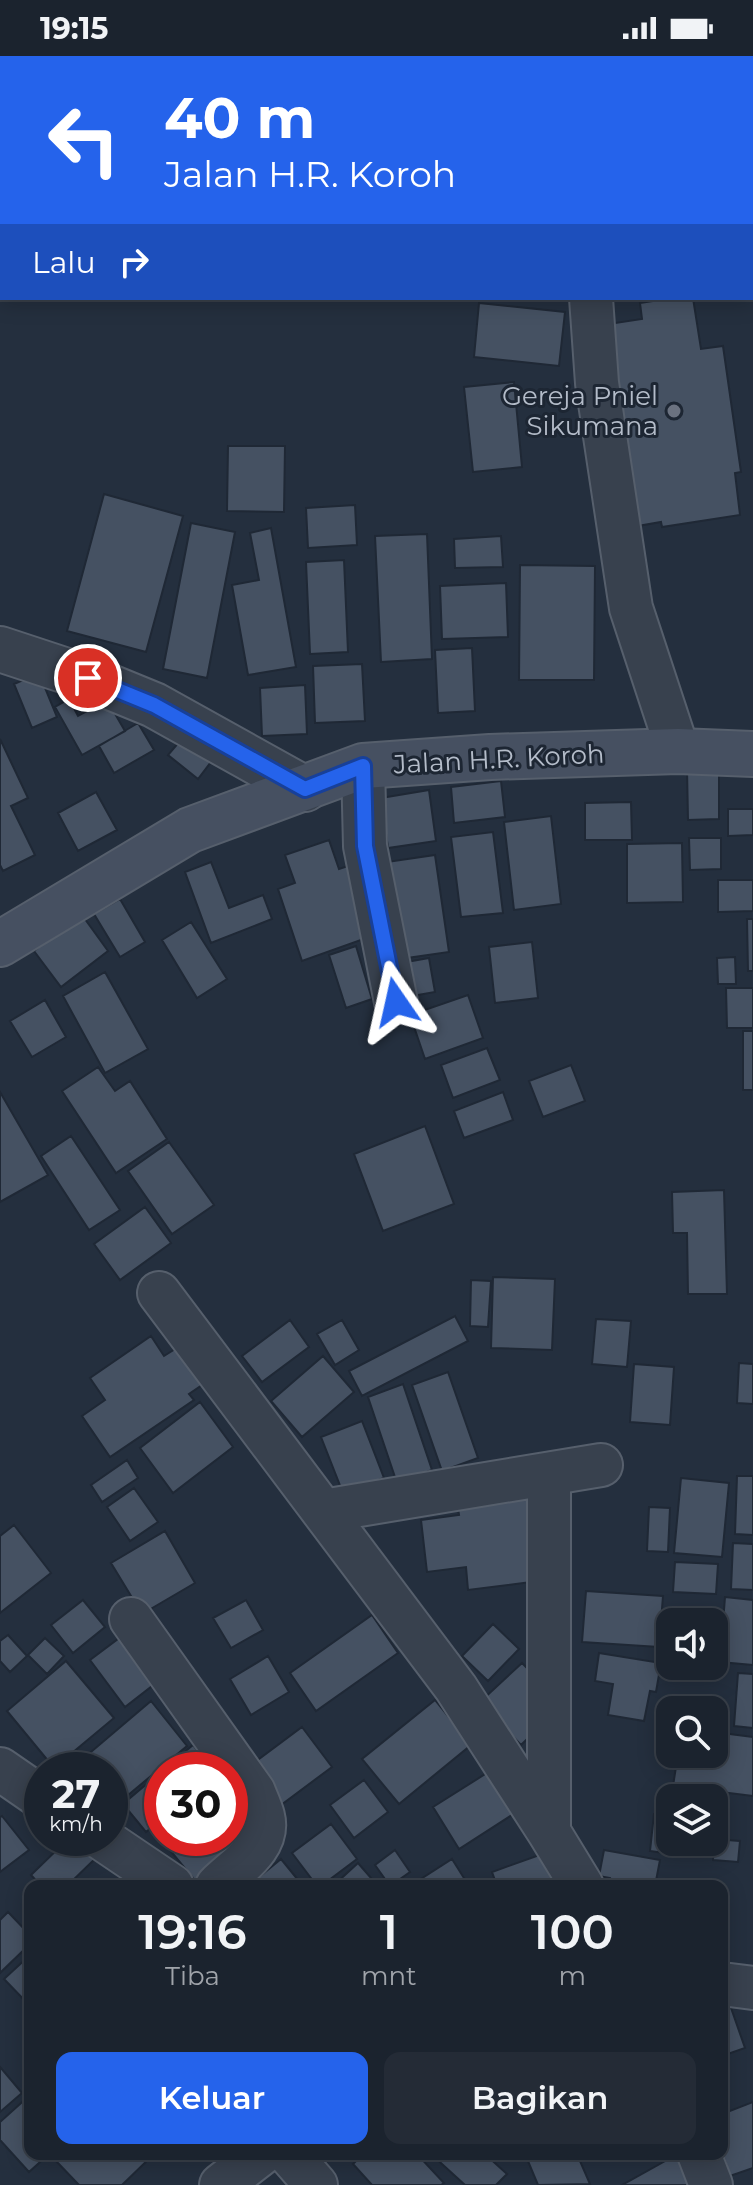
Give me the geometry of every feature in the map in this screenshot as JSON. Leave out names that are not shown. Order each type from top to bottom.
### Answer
[{"type":"main road","name":"Jalan H.R. Koroh","points":[[0,944],[190,830],[363,766],[490,757],[678,751],[753,754]]},
{"type":"street","points":[[591,300],[597,383],[631,608],[678,751]]},
{"type":"street","points":[[0,649],[75,673],[154,705],[305,789]]},
{"type":"street","points":[[363,766],[365,846],[396,1002]]},
{"type":"street","points":[[159,1293],[456,1688],[578,1880]]},
{"type":"street","points":[[323,1511],[601,1465]]},
{"type":"street","points":[[549,1474],[549,1832]]},
{"type":"street","points":[[131,1619],[254,1792],[264,1818],[264,1834],[253,1853],[224,1880]]},
{"type":"street","points":[[0,1769],[24,1786]]},
{"type":"street","points":[[128,1856],[163,1880]]},
{"type":"street","points":[[728,1985],[753,1988]]},
{"type":"street","points":[[221,2185],[253,2160]]},
{"type":"street","points":[[294,2160],[316,2185]]},
{"type":"street","points":[[701,2160],[711,2185]]},
{"type":"building","name":"Gereja Pniel Sikumana","points":[[693,300],[701,349],[723,346],[741,472],[735,473],[740,515],[662,527],[661,522],[632,527],[602,325],[642,319],[640,303]]},
{"type":"building","points":[[479,303],[565,312],[559,366],[474,357]]},
{"type":"building","points":[[514,382],[522,467],[473,472],[464,387]]},
{"type":"building","points":[[228,446],[285,446],[284,512],[227,511]]},
{"type":"building","points":[[104,494],[183,516],[146,652],[67,631]]},
{"type":"building","points":[[355,505],[357,545],[308,548],[306,508]]},
{"type":"building","points":[[191,523],[235,532],[207,678],[163,669]]},
{"type":"building","points":[[271,528],[296,667],[248,675],[232,585],[259,580],[250,533]]},
{"type":"building","points":[[427,534],[432,659],[381,662],[375,536]]},
{"type":"building","points":[[501,536],[503,567],[455,568],[454,539]]},
{"type":"building","points":[[344,560],[348,652],[310,654],[306,562]]},
{"type":"building","points":[[520,565],[595,566],[594,680],[519,680]]},
{"type":"building","points":[[506,583],[508,637],[442,639],[440,586]]},
{"type":"building","points":[[472,648],[475,711],[438,713],[435,650]]},
{"type":"building","points":[[362,664],[365,721],[315,723],[313,666]]},
{"type":"building","points":[[39,673],[57,717],[32,728],[14,684]]},
{"type":"building","points":[[305,685],[307,734],[262,736],[260,688]]},
{"type":"building","points":[[69,699],[78,716],[107,700],[125,731],[82,755],[55,707]]},
{"type":"building","points":[[138,723],[154,750],[114,773],[99,746]]},
{"type":"building","points":[[185,735],[214,758],[198,779],[168,755]]},
{"type":"building","points":[[0,739],[28,798],[11,806],[35,855],[3,871],[0,865]]},
{"type":"building","points":[[687,769],[719,769],[719,819],[688,820]]},
{"type":"building","points":[[501,781],[505,817],[454,823],[451,787]]},
{"type":"building","points":[[429,790],[436,841],[388,848],[381,798]]},
{"type":"building","points":[[96,792],[117,830],[78,851],[58,813]]},
{"type":"building","points":[[631,802],[632,840],[585,840],[585,803]]},
{"type":"building","points":[[728,809],[753,809],[753,835],[728,836]]},
{"type":"building","points":[[551,816],[561,904],[514,910],[504,822]]},
{"type":"building","points":[[493,832],[503,913],[461,917],[451,837]]},
{"type":"building","points":[[689,838],[721,838],[721,869],[690,870]]},
{"type":"building","points":[[329,840],[339,869],[351,865],[375,935],[302,961],[278,889],[295,883],[285,855]]},
{"type":"building","points":[[682,843],[683,902],[627,903],[627,844]]},
{"type":"building","points":[[435,855],[449,952],[393,960],[380,863]]},
{"type":"building","points":[[211,862],[229,908],[263,895],[272,919],[211,943],[185,872]]},
{"type":"building","points":[[718,880],[753,880],[753,911],[718,912]]},
{"type":"building","points":[[120,899],[145,942],[120,957],[94,914]]},
{"type":"building","points":[[82,915],[108,951],[61,987],[34,951],[41,945],[36,939]]},
{"type":"building","points":[[747,919],[753,919],[753,971],[748,971]]},
{"type":"building","points":[[191,922],[227,979],[197,998],[162,940]]},
{"type":"building","points":[[532,942],[538,998],[495,1003],[489,947]]},
{"type":"building","points":[[356,946],[372,999],[346,1008],[329,955]]},
{"type":"building","points":[[735,957],[736,984],[718,984],[717,958]]},
{"type":"building","points":[[429,958],[435,992],[401,998],[395,964]]},
{"type":"building","points":[[105,972],[148,1049],[105,1073],[63,996]]},
{"type":"building","points":[[726,988],[753,988],[753,1028],[727,1028]]},
{"type":"building","points":[[468,995],[483,1038],[425,1059],[410,1015]]},
{"type":"building","points":[[45,1000],[66,1037],[32,1057],[10,1021]]},
{"type":"building","points":[[743,1031],[753,1031],[753,1090],[743,1090]]},
{"type":"building","points":[[487,1048],[500,1080],[453,1098],[441,1065]]},
{"type":"building","points":[[571,1065],[585,1101],[543,1117],[529,1081]]},
{"type":"building","points":[[98,1067],[115,1091],[130,1081],[167,1139],[116,1173],[62,1091]]},
{"type":"building","points":[[0,1092],[48,1175],[0,1202]]},
{"type":"building","points":[[503,1092],[513,1120],[464,1138],[454,1111]]},
{"type":"building","points":[[425,1126],[454,1204],[383,1231],[354,1154]]},
{"type":"building","points":[[71,1136],[120,1210],[89,1230],[41,1156]]},
{"type":"building","points":[[169,1142],[214,1205],[172,1234],[128,1171]]},
{"type":"building","points":[[724,1190],[727,1294],[688,1294],[687,1233],[673,1233],[672,1192]]},
{"type":"building","points":[[145,1207],[171,1243],[120,1280],[94,1244]]},
{"type":"building","points":[[493,1277],[555,1279],[552,1350],[491,1348]]},
{"type":"building","points":[[471,1280],[491,1281],[488,1327],[470,1326]]},
{"type":"building","points":[[455,1316],[468,1341],[362,1396],[349,1371]]},
{"type":"building","points":[[596,1319],[631,1321],[627,1367],[592,1364]]},
{"type":"building","points":[[290,1320],[309,1347],[262,1382],[242,1356]]},
{"type":"building","points":[[342,1320],[359,1350],[335,1365],[317,1334]]},
{"type":"building","points":[[151,1336],[164,1356],[180,1346],[205,1383],[189,1394],[194,1400],[110,1457],[82,1416],[105,1400],[90,1378]]},
{"type":"building","points":[[323,1356],[354,1392],[302,1437],[271,1401]]},
{"type":"building","points":[[739,1363],[753,1364],[753,1404],[737,1403]]},
{"type":"building","points":[[634,1364],[674,1367],[670,1425],[630,1422]]},
{"type":"building","points":[[448,1372],[478,1458],[442,1471],[412,1385]]},
{"type":"building","points":[[403,1384],[432,1470],[397,1483],[368,1397]]},
{"type":"building","points":[[200,1402],[233,1447],[173,1493],[140,1448]]},
{"type":"building","points":[[362,1421],[384,1478],[343,1493],[321,1437]]},
{"type":"building","points":[[127,1460],[138,1478],[102,1502],[91,1485]]},
{"type":"building","points":[[737,1476],[753,1476],[753,1535],[735,1534]]},
{"type":"building","points":[[681,1478],[729,1483],[722,1557],[674,1553]]},
{"type":"building","points":[[551,1484],[562,1578],[468,1590],[466,1567],[427,1572],[421,1520],[459,1515],[456,1496]]},
{"type":"building","points":[[134,1488],[158,1522],[130,1541],[107,1507]]},
{"type":"building","points":[[649,1507],[670,1508],[668,1552],[647,1551]]},
{"type":"building","points":[[14,1525],[51,1573],[0,1613],[0,1536]]},
{"type":"building","points":[[165,1531],[195,1583],[142,1614],[111,1563]]},
{"type":"building","points":[[733,1543],[753,1544],[753,1590],[731,1589]]},
{"type":"building","points":[[675,1562],[718,1564],[716,1594],[673,1592]]},
{"type":"building","points":[[586,1591],[663,1596],[662,1608],[656,1608],[656,1647],[582,1642]]},
{"type":"building","points":[[725,1597],[753,1600],[753,1665],[728,1663],[728,1608],[724,1608]]},
{"type":"building","points":[[83,1600],[105,1627],[73,1653],[51,1625]]},
{"type":"building","points":[[246,1600],[263,1630],[231,1648],[213,1618]]},
{"type":"building","points":[[372,1615],[398,1653],[316,1711],[290,1673]]},
{"type":"building","points":[[493,1624],[519,1649],[488,1681],[462,1656]]},
{"type":"building","points":[[126,1633],[161,1679],[125,1707],[90,1660]]},
{"type":"building","points":[[8,1635],[27,1656],[10,1672],[0,1661],[0,1641]]},
{"type":"building","points":[[45,1638],[64,1656],[47,1674],[28,1655]]},
{"type":"building","points":[[547,1649],[562,1705],[521,1745],[480,1702],[522,1663],[527,1668]]},
{"type":"building","points":[[599,1653],[656,1662],[656,1692],[650,1691],[644,1721],[608,1715],[613,1684],[595,1681]]},
{"type":"building","points":[[268,1656],[289,1692],[251,1715],[230,1679]]},
{"type":"building","points":[[66,1661],[114,1718],[73,1752],[41,1752],[7,1711]]},
{"type":"building","points":[[738,1673],[753,1674],[753,1728],[734,1726]]},
{"type":"building","points":[[435,1700],[471,1745],[399,1804],[362,1759]]},
{"type":"building","points":[[151,1701],[187,1746],[180,1752],[144,1752],[144,1782],[128,1795],[128,1752],[91,1752]]},
{"type":"building","points":[[302,1727],[332,1767],[281,1805],[251,1765]]},
{"type":"building","points":[[728,1734],[753,1737],[753,1796],[728,1793],[728,1784],[673,1784],[676,1768],[728,1768]]},
{"type":"building","points":[[193,1745],[199,1752],[185,1752]]},
{"type":"building","points":[[490,1771],[515,1813],[459,1849],[433,1807]]},
{"type":"building","points":[[364,1780],[388,1812],[354,1838],[330,1805]]},
{"type":"building","points":[[144,1786],[144,1830],[128,1810],[128,1800]]},
{"type":"building","points":[[654,1814],[656,1814],[656,1852],[650,1851]]},
{"type":"building","points":[[0,1817],[24,1844],[24,1854],[0,1872]]},
{"type":"building","points":[[331,1824],[357,1859],[329,1880],[312,1880],[292,1853]]},
{"type":"building","points":[[248,1826],[255,1834],[248,1840]]},
{"type":"building","points":[[728,1840],[740,1841],[738,1862],[713,1860],[713,1856],[728,1856]]},
{"type":"building","points":[[395,1850],[410,1872],[399,1880],[386,1880],[375,1865]]},
{"type":"building","points":[[604,1850],[660,1860],[656,1880],[610,1880],[599,1876]]},
{"type":"building","points":[[545,1853],[556,1880],[495,1880],[492,1872]]},
{"type":"building","points":[[51,1856],[98,1856],[73,1880],[36,1880],[31,1875]]},
{"type":"building","points":[[175,1856],[229,1856],[201,1880],[195,1880]]},
{"type":"building","points":[[281,1859],[298,1880],[255,1880]]},
{"type":"building","points":[[452,1859],[465,1880],[419,1880]]},
{"type":"building","points":[[358,1863],[373,1880],[340,1880]]},
{"type":"building","points":[[8,1912],[24,1929],[24,1950],[0,1973],[0,1920]]},
{"type":"building","points":[[24,1961],[24,2000],[4,1979]]},
{"type":"building","points":[[728,2006],[745,2048],[728,2054]]},
{"type":"building","points":[[0,2067],[22,2093],[0,2112]]},
{"type":"building","points":[[24,2100],[24,2160],[42,2160],[29,2172],[0,2140],[0,2122]]},
{"type":"building","points":[[753,2102],[753,2168],[730,2176],[725,2160],[728,2160],[728,2112]]},
{"type":"building","points":[[148,2160],[122,2185],[79,2185],[57,2162]]},
{"type":"building","points":[[357,2160],[423,2160],[444,2183],[372,2185],[353,2164]]},
{"type":"building","points":[[438,2160],[492,2160],[507,2174],[496,2185],[465,2185]]},
{"type":"building","points":[[528,2160],[580,2160],[590,2184],[538,2185]]},
{"type":"building","points":[[667,2160],[679,2160],[692,2185],[622,2185]]},
{"type":"place","name":"Gereja Pniel Sikumana","points":[[674,411]]},
{"type":"route","points":[[88,678],[154,705],[305,789],[363,766],[365,846],[396,1002]]}]
